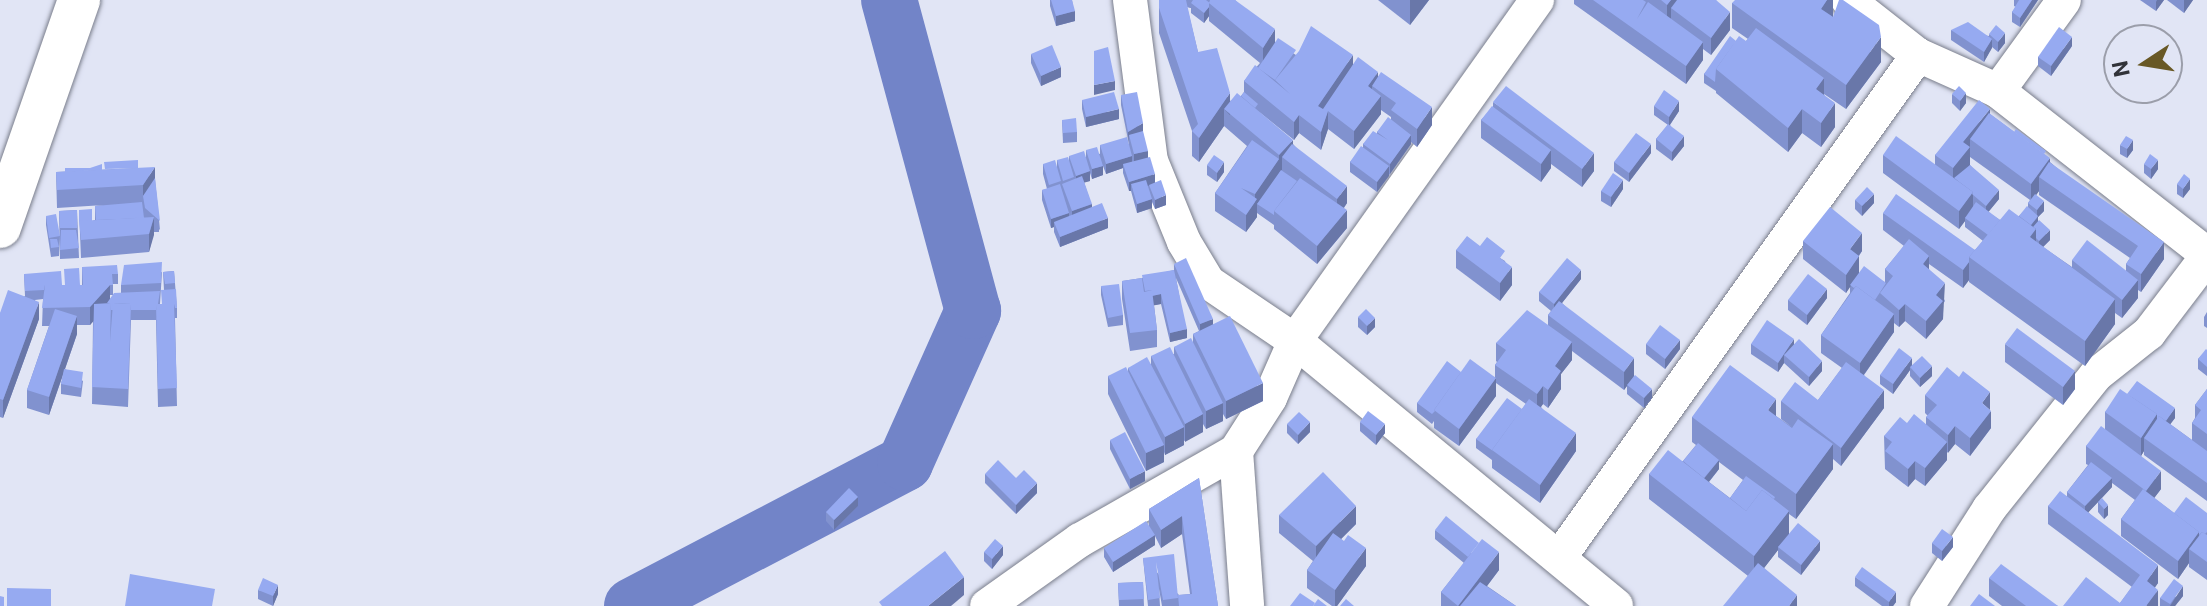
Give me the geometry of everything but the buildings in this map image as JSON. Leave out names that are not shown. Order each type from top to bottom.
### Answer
[{"type":"street","points":[[0,227],[12,171],[79,0]]},
{"type":"street","points":[[1130,0],[1151,161],[1184,242],[1208,282],[1295,341],[1616,606]]},
{"type":"street","points":[[987,606],[1080,540],[1236,451],[1270,398],[1295,341],[1537,0]]},
{"type":"street","points":[[1848,0],[1918,55],[1998,91],[2207,256],[2149,333],[2096,375],[1989,509],[1927,606]]},
{"type":"street","points":[[1998,91],[2064,0]]},
{"type":"street","points":[[1559,558],[1918,55]]},
{"type":"street","points":[[1236,451],[1247,606]]},
{"type":"waterway","points":[[632,606],[905,463],[973,311],[889,0]]}]
